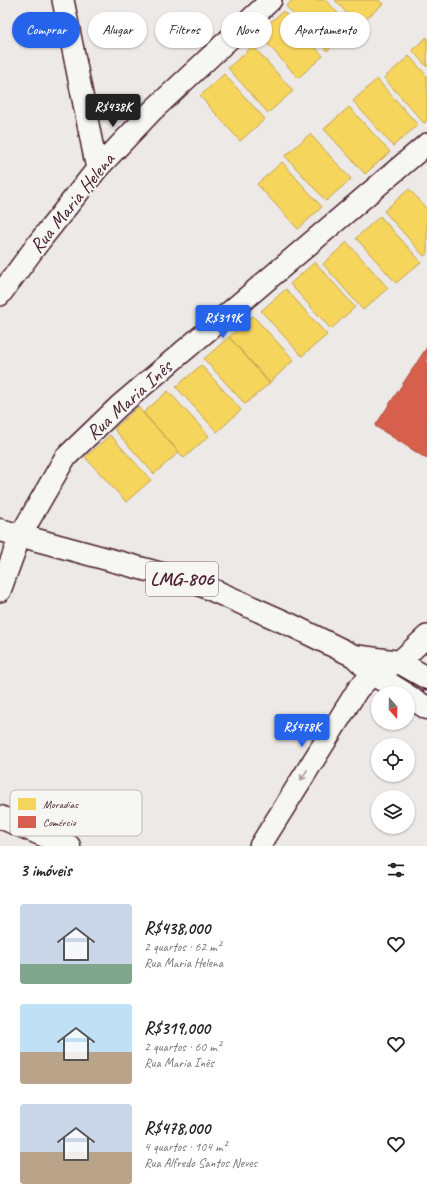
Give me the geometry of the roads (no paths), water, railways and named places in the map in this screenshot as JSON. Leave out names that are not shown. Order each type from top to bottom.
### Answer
[{"type":"main road","name":"LMG-806","points":[[10,533],[199,584],[291,625],[354,656],[373,674],[393,686]]},
{"type":"main road","name":"LMG-806","points":[[354,656],[398,662],[427,678]]},
{"type":"main road","points":[[415,700],[427,708]]},
{"type":"main road","points":[[0,817],[10,821]]},
{"type":"main road","points":[[45,836],[69,846]]},
{"type":"street","points":[[63,0],[97,169]]},
{"type":"street","name":"Rua Maria Helena","points":[[0,296],[39,242],[97,169],[152,111],[271,0]]},
{"type":"street","name":"Rua Maria Inês","points":[[0,591],[10,533],[65,458],[119,406],[427,144]]},
{"type":"street","points":[[260,846],[358,689],[373,674],[398,662],[427,636]]}]
